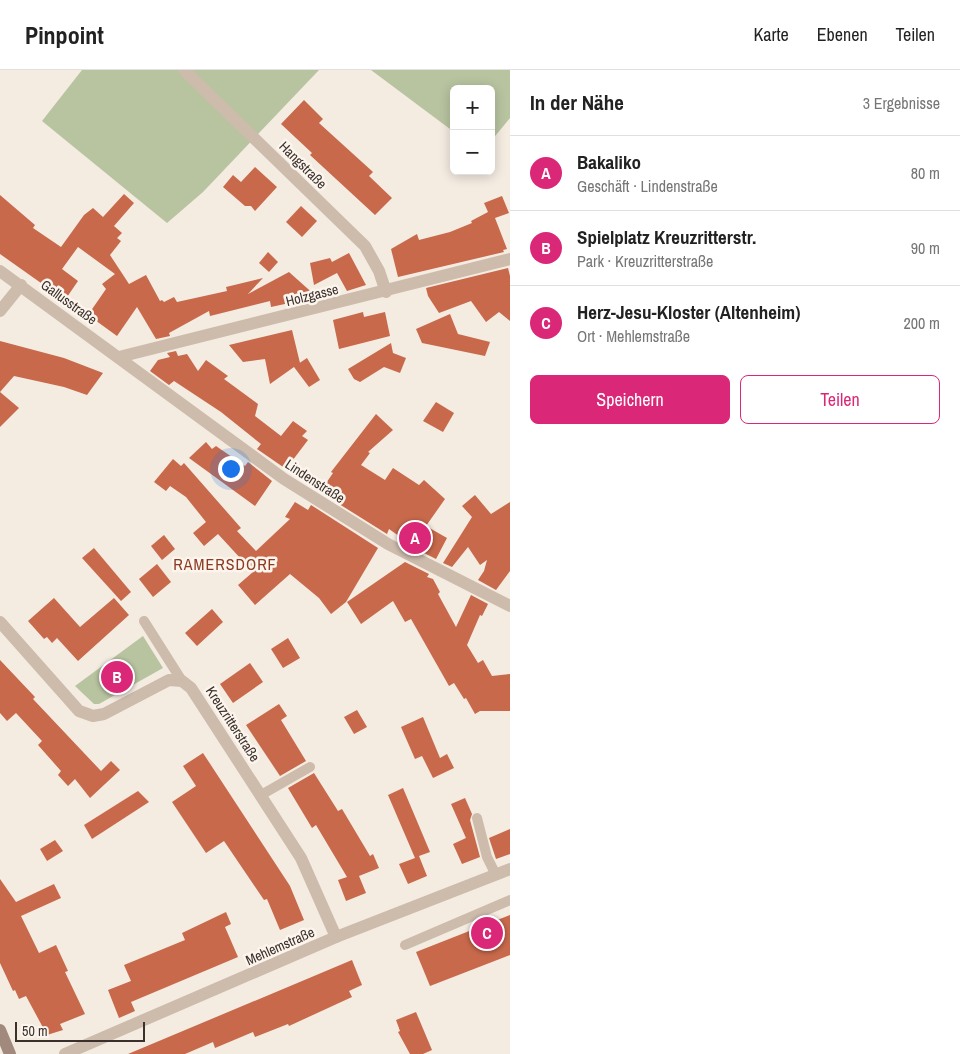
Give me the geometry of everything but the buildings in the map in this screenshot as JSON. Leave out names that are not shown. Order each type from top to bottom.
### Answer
[{"type":"main road","points":[[0,1030],[9,1054]]},
{"type":"street","name":"Hangstraße","points":[[184,70],[365,246],[379,271],[386,292]]},
{"type":"street","name":"Holzgasse","points":[[120,357],[386,292],[510,259]]},
{"type":"street","name":"Gallusstraße","points":[[0,271],[120,357]]},
{"type":"street","points":[[0,311],[21,285]]},
{"type":"street","name":"Lindenstraße","points":[[120,357],[193,414],[298,488],[388,544],[510,606]]},
{"type":"street","points":[[0,622],[79,711],[93,716],[104,714],[169,680],[182,681]]},
{"type":"street","name":"Kreuzritterstraße","points":[[182,681],[199,700],[301,858],[336,937]]},
{"type":"street","name":"Mehlemstraße","points":[[65,1054],[336,937],[510,869]]},
{"type":"lane","points":[[144,621],[182,681]]},
{"type":"lane","points":[[260,795],[310,767]]},
{"type":"lane","points":[[477,818],[488,857],[496,875]]},
{"type":"lane","points":[[405,945],[510,900]]},
{"type":"green space","points":[[82,70],[319,70],[203,192],[167,223],[42,121]]},
{"type":"green space","points":[[371,70],[510,70],[510,118],[495,136],[495,85],[450,85],[450,129]]},
{"type":"green space","points":[[143,636],[163,668],[99,704],[94,704],[75,686]]},
{"type":"place","name":"Bakaliko","points":[[415,538]]},
{"type":"place","name":"Spielplatz Kreuzritterstr.","points":[[117,677]]},
{"type":"place","name":"Herz-Jesu-Kloster (Altenheim)","points":[[487,933]]},
{"type":"district","name":"RAMERSDORF","points":[[225,564]]}]
